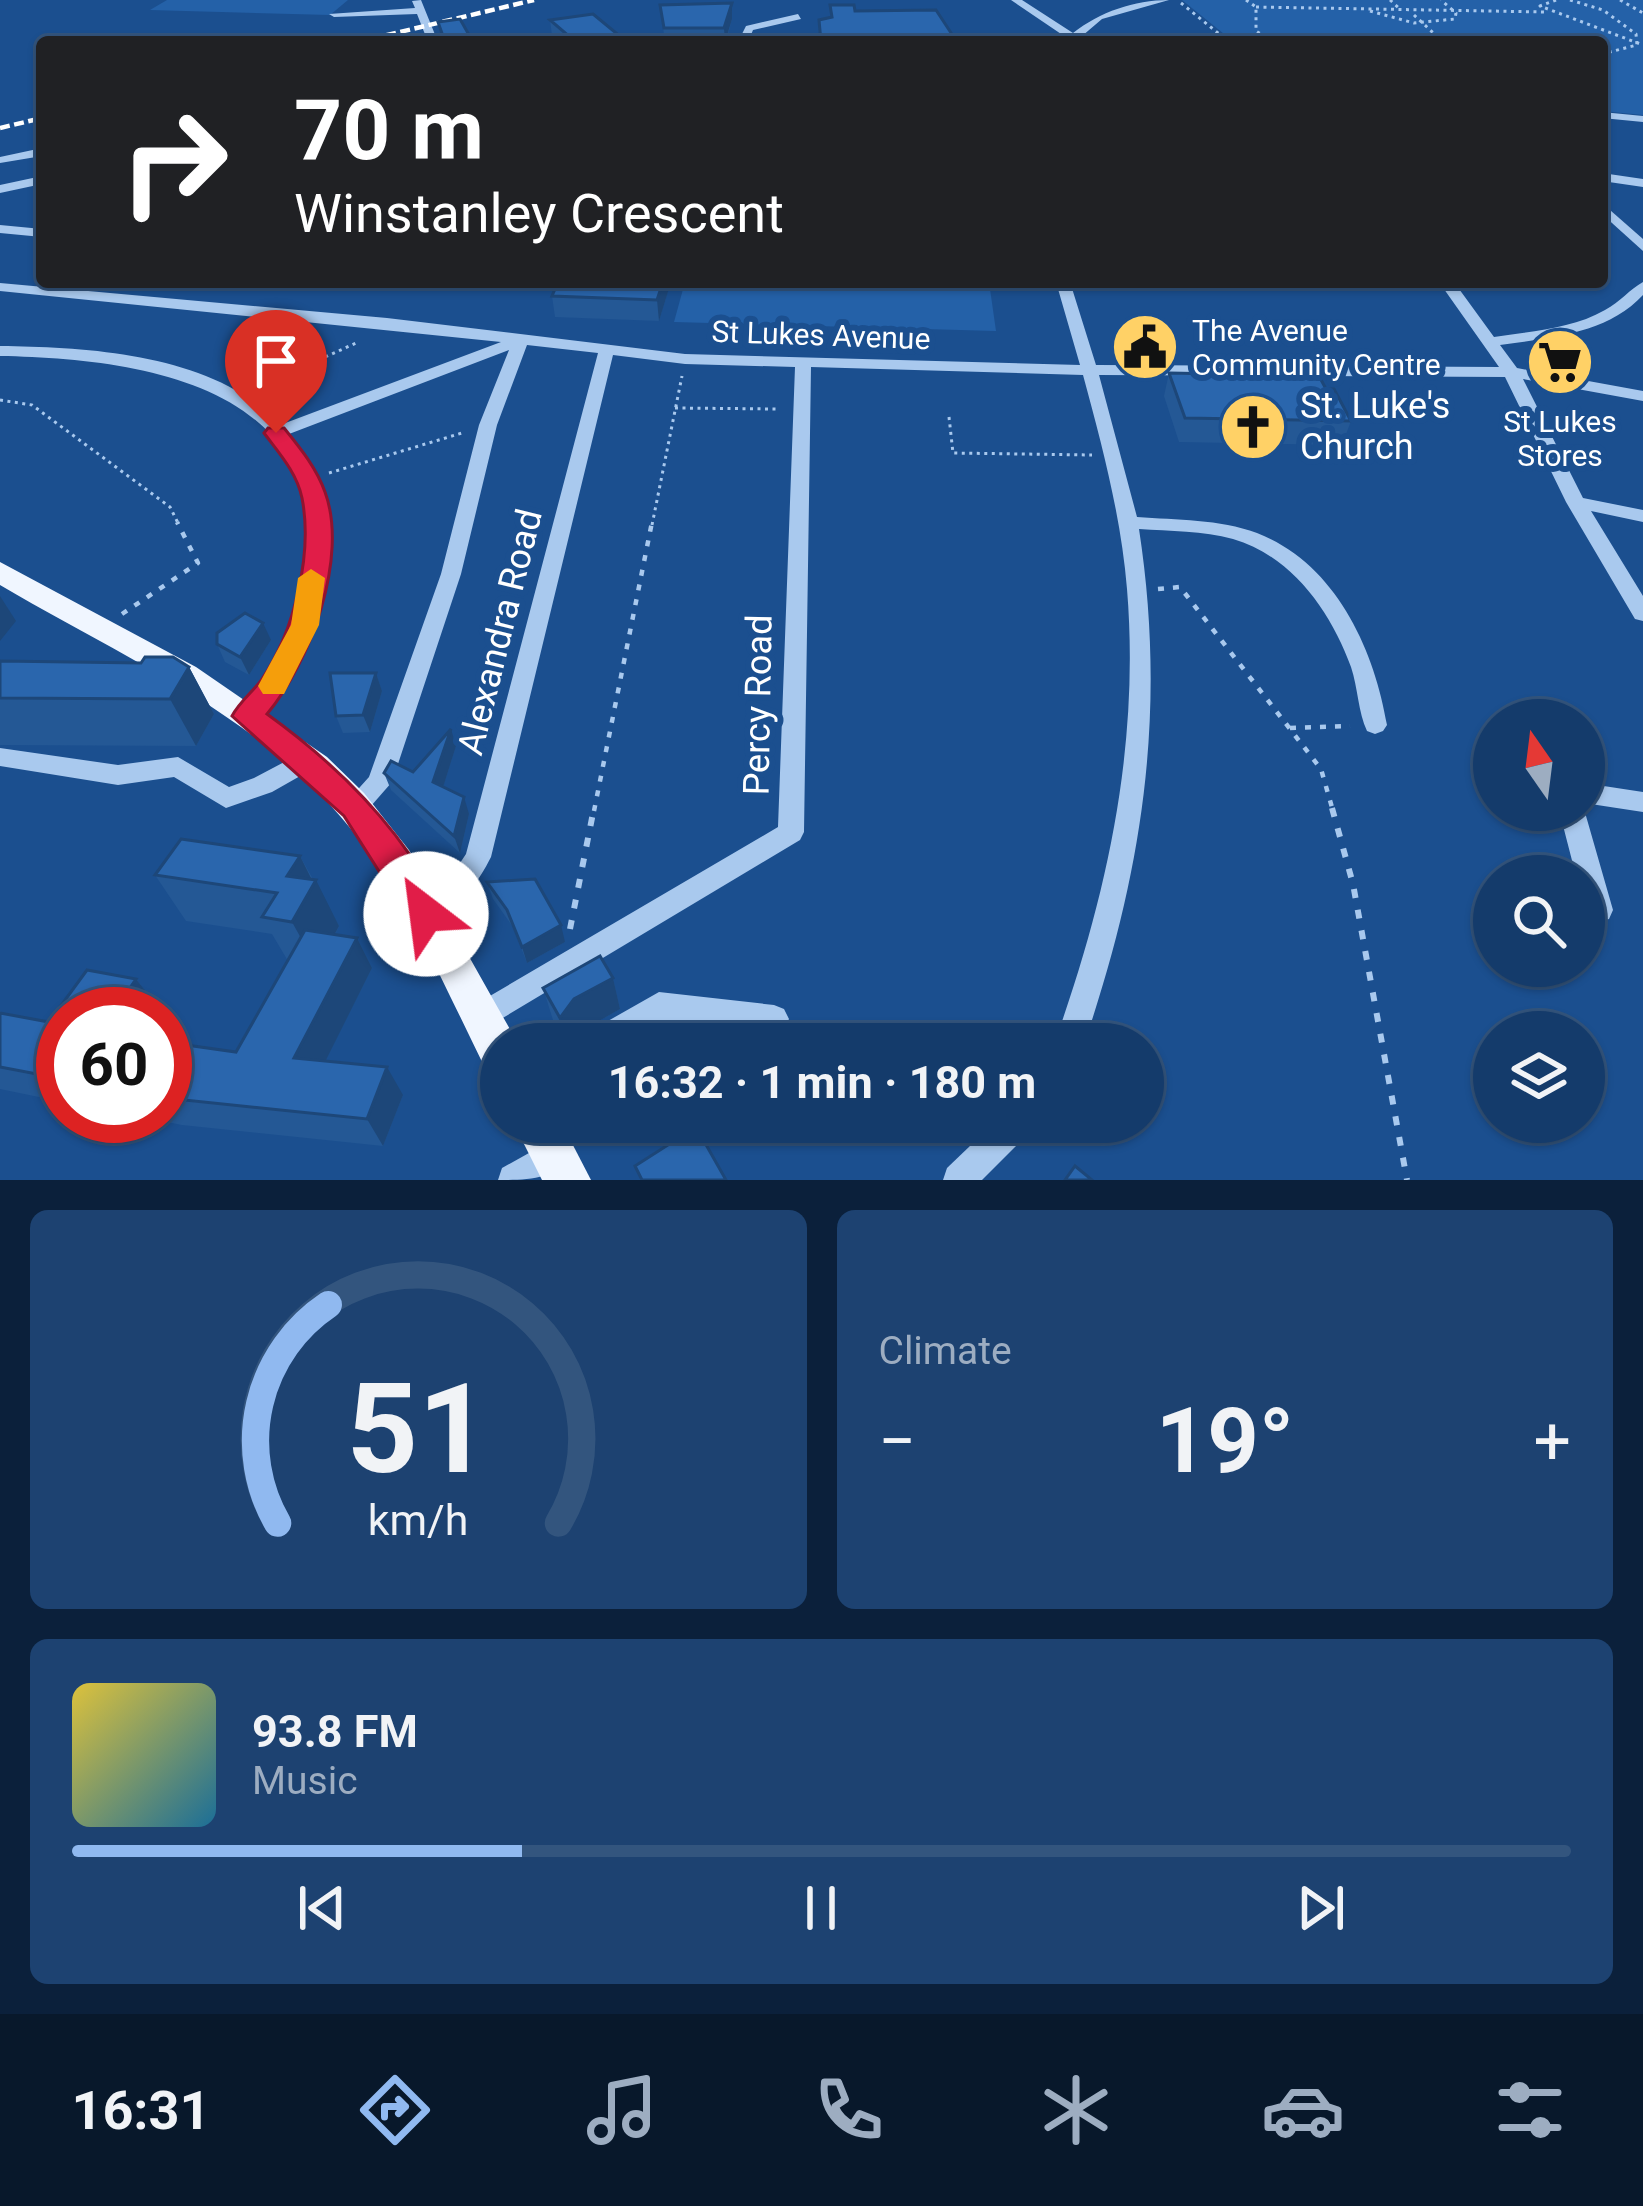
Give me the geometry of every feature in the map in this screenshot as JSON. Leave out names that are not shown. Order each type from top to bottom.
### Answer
[{"type":"main road","points":[[0,572],[248,716],[307,760],[355,807],[426,914],[485,1023]]},
{"type":"street","points":[[1016,0],[1066,36]]},
{"type":"street","points":[[1074,36],[1100,17],[1164,0]]},
{"type":"street","points":[[334,14],[419,6],[431,36]]},
{"type":"street","points":[[746,36],[749,28],[798,17]]},
{"type":"street","points":[[1608,116],[1643,119]]},
{"type":"street","points":[[3,160],[36,153]]},
{"type":"street","points":[[1608,178],[1643,183]]},
{"type":"street","points":[[0,189],[36,181]]},
{"type":"street","points":[[1608,213],[1643,247]]},
{"type":"street","points":[[1491,342],[1588,323],[1631,302],[1643,286]]},
{"type":"street","name":"St Lukes Avenue","points":[[0,287],[387,323],[685,358],[1088,370],[1511,372],[1643,396]]},
{"type":"street","points":[[1065,288],[1113,455],[1138,588],[1138,766],[1094,966],[1076,1023]]},
{"type":"street","points":[[1450,288],[1511,372],[1576,502],[1643,614]]},
{"type":"street","points":[[355,807],[380,782],[451,574],[488,425],[521,339]]},
{"type":"street","points":[[276,433],[521,339]]},
{"type":"street","name":"Alexandra Road","points":[[426,914],[460,886],[478,857],[607,348]]},
{"type":"street","points":[[0,351],[86,352],[147,363],[236,398],[276,433],[314,495],[317,532],[305,625],[273,686],[248,716]]},
{"type":"street","name":"Percy Road","points":[[482,1017],[791,832],[803,363]]},
{"type":"street","points":[[1576,502],[1643,515]]},
{"type":"street","points":[[1129,522],[1254,539],[1292,566],[1344,626],[1362,663],[1375,725]]},
{"type":"street","points":[[0,757],[118,775],[178,767],[226,797],[262,785],[307,760]]},
{"type":"street","points":[[1605,797],[1643,802]]},
{"type":"street","points":[[631,1023],[659,1006],[774,1019]]},
{"type":"street","points":[[959,1180],[997,1143]]},
{"type":"street","points":[[514,1180],[552,1152]]},
{"type":"path","points":[[1177,0],[1222,36]]},
{"type":"path","points":[[1246,0],[1256,7],[1547,12],[1640,45]]},
{"type":"path","points":[[1390,0],[1400,9]]},
{"type":"path","points":[[1368,9],[1387,19],[1424,24],[1457,17],[1441,0]]},
{"type":"path","points":[[1547,12],[1540,6],[1556,0]]},
{"type":"path","points":[[1570,0],[1622,20],[1640,45]]},
{"type":"path","points":[[1620,0],[1643,13]]},
{"type":"path","points":[[1256,7],[1256,31],[1264,36]]},
{"type":"path","points":[[1414,15],[1437,36]]},
{"type":"path","points":[[1608,53],[1640,45]]},
{"type":"path","points":[[236,398],[375,334],[387,323]]},
{"type":"path","points":[[573,965],[570,931],[685,358]]},
{"type":"path","points":[[0,400],[32,405],[170,507],[198,563],[98,631]]},
{"type":"path","points":[[675,408],[802,410]]},
{"type":"path","points":[[950,417],[953,453],[1113,455]]},
{"type":"path","points":[[307,479],[488,425]]},
{"type":"path","points":[[1138,588],[1180,587],[1321,769],[1353,884],[1407,1180]]},
{"type":"path","points":[[1290,728],[1375,725]]},
{"type":"shaded area","points":[[167,0],[348,0],[330,15],[150,10]]},
{"type":"shaded area","points":[[1182,0],[1643,0],[1643,115],[1608,112],[1608,36],[1227,36]]},
{"type":"shaded area","points":[[683,288],[990,288],[996,331],[674,322]]},
{"type":"building","points":[[732,3],[724,28],[664,28],[660,5]]},
{"type":"building","points":[[830,5],[854,5],[855,11],[936,10],[953,36],[820,36],[819,20],[832,17]]},
{"type":"building","points":[[593,14],[620,36],[569,36],[550,20]]},
{"type":"building","points":[[460,19],[470,36],[443,36],[438,22]]},
{"type":"building","points":[[555,288],[661,288],[657,300],[552,296]]},
{"type":"building","points":[[1169,373],[1319,376],[1326,389],[1334,389],[1351,421],[1185,418]]},
{"type":"building","points":[[245,613],[263,623],[240,657],[217,644],[217,633]]},
{"type":"building","points":[[145,657],[173,657],[189,667],[170,699],[0,698],[0,661],[141,663]]},
{"type":"building","points":[[330,673],[376,673],[363,715],[336,716]]},
{"type":"building","points":[[451,729],[433,782],[464,797],[454,836],[384,773],[391,761],[413,772]]},
{"type":"building","points":[[181,839],[300,856],[287,876],[316,880],[292,922],[262,917],[277,893],[155,875]]},
{"type":"building","points":[[535,879],[561,925],[522,947],[507,910],[487,882]]},
{"type":"building","points":[[305,930],[357,938],[294,1058],[387,1067],[367,1119],[192,1101],[192,1046],[236,1052]]},
{"type":"building","points":[[600,956],[613,978],[574,999],[560,1018],[543,988]]},
{"type":"building","points":[[87,970],[136,979],[131,987],[75,987]]},
{"type":"building","points":[[0,1013],[36,1020],[36,1074],[0,1067]]},
{"type":"building","points":[[671,1143],[705,1143],[726,1180],[642,1180],[635,1166]]},
{"type":"building","points":[[1075,1166],[1092,1180],[1065,1180]]},
{"type":"railway","points":[[383,36],[534,0]]},
{"type":"railway","points":[[0,128],[36,119]]},
{"type":"slow traffic","points":[[273,686],[305,625],[311,578]]},
{"type":"place","name":"The Avenue Community Centre","points":[[1145,347]]},
{"type":"place","name":"St Lukes Stores","points":[[1560,362]]},
{"type":"place","name":"St. Luke's Church","points":[[1253,427]]},
{"type":"route","points":[[276,433],[296,458],[314,495],[317,532],[305,625],[273,686],[248,716],[307,760],[355,807],[410,883],[426,914]]}]
